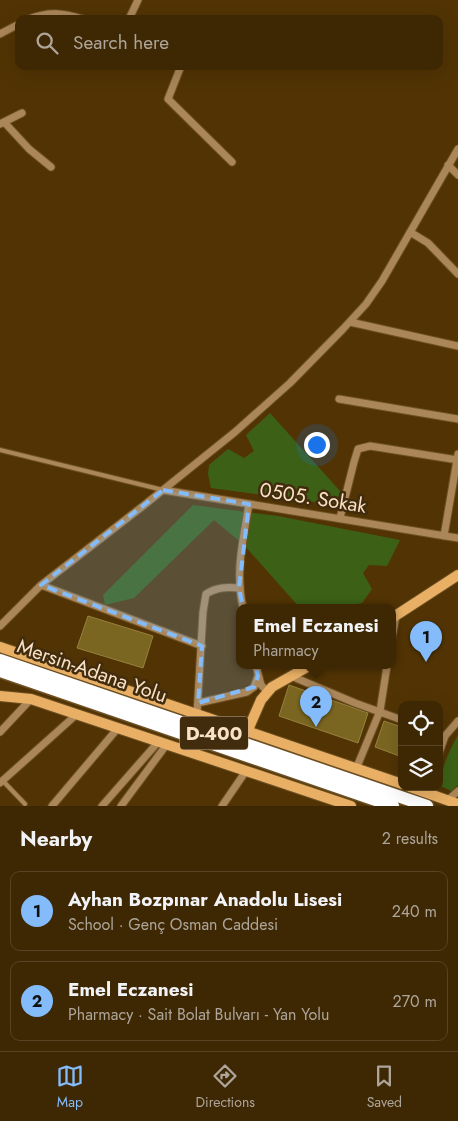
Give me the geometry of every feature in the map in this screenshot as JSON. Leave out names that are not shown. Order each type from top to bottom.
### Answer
[{"type":"highway","name":"Mersin-Adana Yolu","points":[[0,660],[427,806]]},
{"type":"highway","name":"D-400","points":[[0,671],[393,806]]},
{"type":"street","points":[[131,15],[138,0]]},
{"type":"street","points":[[42,15],[51,12],[68,15]]},
{"type":"street","points":[[0,34],[15,26]]},
{"type":"street","points":[[179,70],[168,99],[232,162]]},
{"type":"street","points":[[22,113],[2,124],[51,167]]},
{"type":"street","points":[[0,626],[41,585],[235,432],[290,383],[350,322],[366,304],[382,281],[458,149]]},
{"type":"street","points":[[448,165],[458,175]]},
{"type":"street","points":[[410,232],[428,243],[458,274]]},
{"type":"street","points":[[350,322],[458,346]]},
{"type":"street","points":[[339,399],[458,418]]},
{"type":"street","points":[[340,518],[358,449],[370,446],[458,458],[444,536]]},
{"type":"street","name":"0505. Sokak","points":[[163,490],[458,538]]},
{"type":"street","points":[[242,604],[239,588],[239,565],[249,504]]},
{"type":"street","points":[[396,616],[458,575]]},
{"type":"street","points":[[41,585],[202,646]]},
{"type":"street","points":[[197,714],[203,612],[206,594],[226,587],[239,588]]},
{"type":"street","points":[[0,648],[398,783]]},
{"type":"street","points":[[257,669],[261,685],[268,692]]},
{"type":"street","points":[[247,732],[261,700],[268,692],[304,669]]},
{"type":"street","points":[[356,769],[380,711],[387,669]]},
{"type":"street","points":[[198,704],[247,692],[254,687],[258,676]]},
{"type":"street","points":[[291,676],[398,718]]},
{"type":"street","points":[[0,696],[30,699],[246,771],[337,804],[351,806]]},
{"type":"street","points":[[0,732],[30,699]]},
{"type":"street","points":[[1,782],[77,714]]},
{"type":"street","points":[[443,734],[458,721]]},
{"type":"street","points":[[52,806],[118,728]]},
{"type":"street","points":[[102,806],[163,743]]},
{"type":"street","points":[[121,806],[163,743]]},
{"type":"street","points":[[222,806],[246,771]]},
{"type":"street","points":[[429,791],[453,802],[458,791]]},
{"type":"lane","points":[[0,450],[163,490]]},
{"type":"lane","points":[[1,782],[25,804]]},
{"type":"highlighted area","points":[[163,490],[249,504],[239,588],[258,676],[254,687],[198,703],[202,646],[41,585]]},
{"type":"green space","points":[[270,413],[340,491],[336,505],[211,488],[208,474],[209,465],[228,449],[244,458],[254,451],[246,435]]},
{"type":"green space","points":[[193,505],[278,516],[400,540],[387,566],[369,565],[363,573],[372,589],[362,603],[358,604],[296,604],[243,544],[214,520],[134,598],[105,605],[103,595]]},
{"type":"green space","points":[[458,735],[458,785],[451,791],[443,787],[443,770]]},
{"type":"building","points":[[88,616],[153,636],[143,668],[77,648]]},
{"type":"building","points":[[289,685],[368,713],[358,743],[279,716]]},
{"type":"building","points":[[384,721],[398,726],[398,756],[375,747]]},
{"type":"place","name":"Ayhan Bozpınar Anadolu Lisesi","points":[[426,662]]},
{"type":"place","name":"Emel Eczanesi","points":[[316,727]]}]
